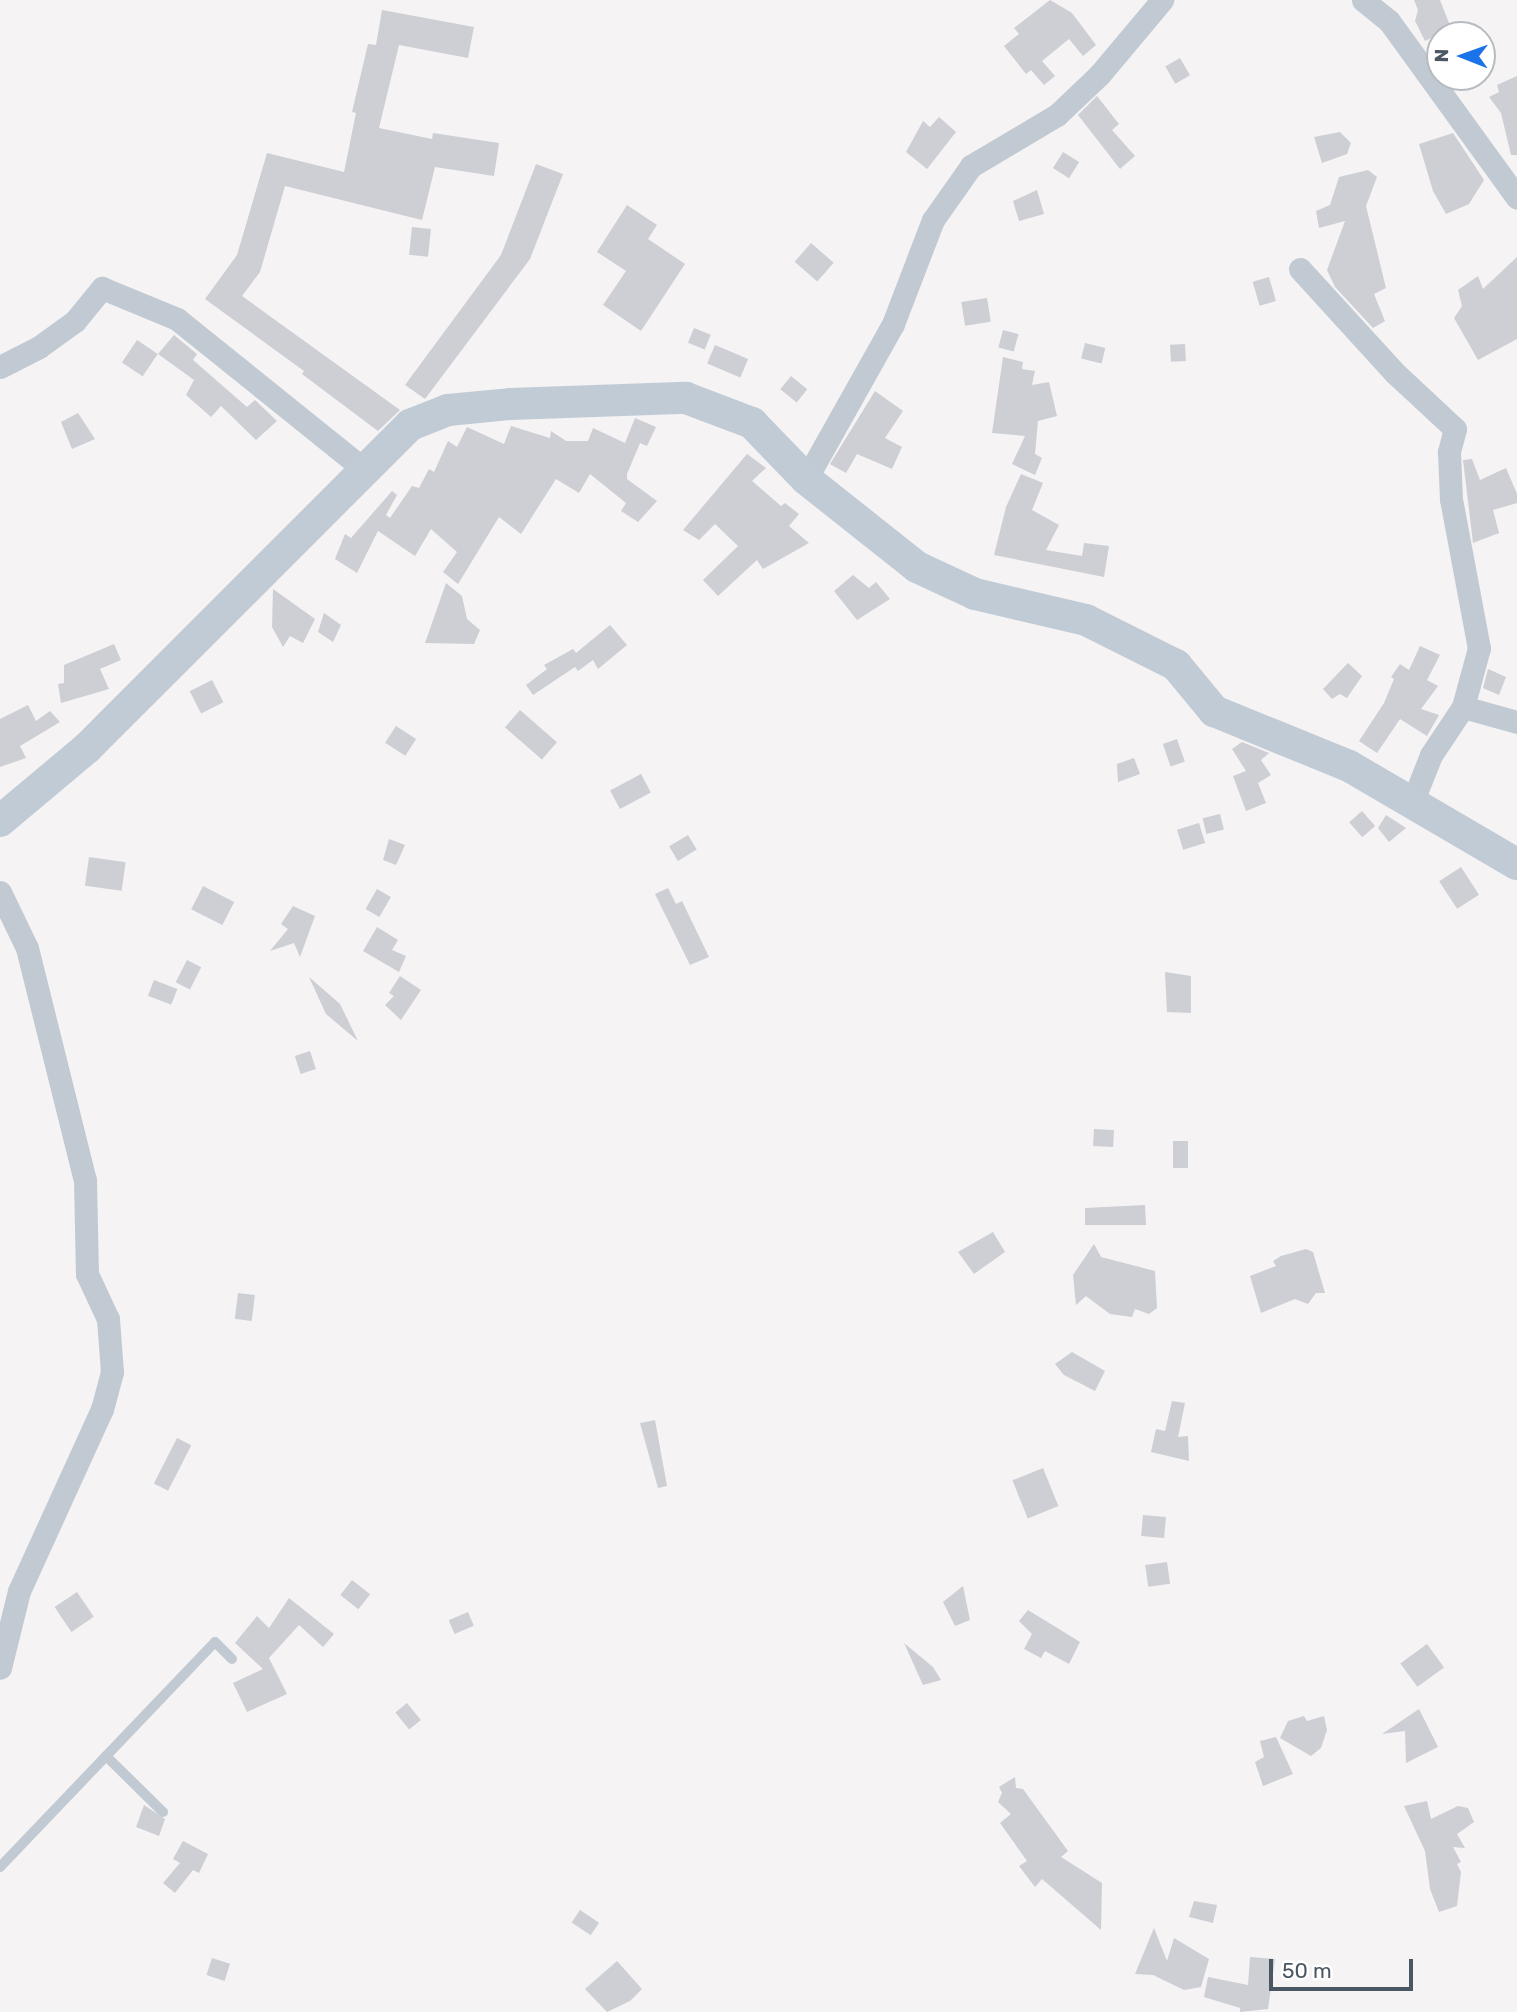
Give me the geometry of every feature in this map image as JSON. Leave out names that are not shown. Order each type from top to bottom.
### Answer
[{"type":"main road","points":[[0,821],[88,748],[410,425],[448,410],[686,398],[752,423],[806,479],[917,567],[975,594],[1086,620],[1176,665],[1214,711],[1349,766],[1517,864]]},
{"type":"street","points":[[806,479],[893,324],[933,220],[971,166],[1057,115],[1100,74],[1162,0]]},
{"type":"street","points":[[1363,0],[1389,21],[1517,198]]},
{"type":"street","points":[[1300,269],[1395,373],[1455,429],[1449,452],[1451,499],[1479,648],[1463,707],[1431,755],[1412,803]]},
{"type":"street","points":[[0,367],[40,347],[75,321],[102,288],[177,319],[366,471]]},
{"type":"street","points":[[1463,707],[1517,722]]},
{"type":"street","points":[[0,892],[27,948],[85,1180],[87,1274],[108,1319],[112,1373],[102,1409],[19,1591],[0,1668]]},
{"type":"lane","points":[[0,1867],[215,1642],[232,1659]]},
{"type":"lane","points":[[106,1756],[163,1812]]},
{"type":"building","points":[[1050,0],[1072,13],[1096,45],[1083,56],[1069,39],[1042,61],[1055,76],[1044,85],[1031,70],[1026,74],[1004,46],[1019,34],[1014,28]]},
{"type":"building","points":[[1414,0],[1440,0],[1448,21],[1426,21],[1425,41],[1415,21],[1418,10]]},
{"type":"building","points":[[382,10],[474,27],[468,58],[399,45],[379,128],[432,139],[433,133],[499,143],[494,176],[435,167],[422,220],[285,186],[260,272],[242,296],[400,410],[378,431],[302,374],[304,371],[205,299],[237,255],[267,153],[344,172],[356,113],[352,112],[368,44],[376,45]]},
{"type":"building","points":[[1180,58],[1190,75],[1175,84],[1165,66]]},
{"type":"building","points":[[1517,76],[1517,155],[1511,155],[1501,113],[1489,97],[1499,92],[1497,85]]},
{"type":"building","points":[[1097,96],[1119,124],[1112,130],[1135,156],[1120,169],[1078,115]]},
{"type":"building","points":[[939,117],[956,132],[927,169],[906,152],[923,121],[930,127]]},
{"type":"building","points":[[1340,132],[1351,143],[1347,154],[1322,163],[1314,137]]},
{"type":"building","points":[[1453,133],[1484,180],[1469,204],[1446,214],[1433,191],[1419,144]]},
{"type":"building","points":[[1063,152],[1079,162],[1069,178],[1053,168]]},
{"type":"building","points":[[536,164],[563,174],[530,259],[425,399],[405,385],[501,255]]},
{"type":"building","points":[[1368,170],[1377,177],[1366,206],[1386,288],[1374,294],[1385,321],[1373,328],[1335,287],[1327,270],[1345,221],[1319,228],[1316,211],[1330,205],[1339,177]]},
{"type":"building","points":[[1037,190],[1044,214],[1019,221],[1013,201]]},
{"type":"building","points":[[627,205],[657,225],[648,239],[685,264],[641,331],[603,305],[626,271],[597,252]]},
{"type":"building","points":[[412,227],[431,229],[428,257],[409,255]]},
{"type":"building","points":[[811,243],[834,263],[817,282],[795,262]]},
{"type":"building","points":[[1517,257],[1517,339],[1478,360],[1454,318],[1462,306],[1458,290],[1478,276],[1483,289]]},
{"type":"building","points":[[1269,277],[1276,301],[1260,306],[1253,282]]},
{"type":"building","points":[[987,298],[991,322],[965,326],[961,302]]},
{"type":"building","points":[[694,328],[711,335],[705,350],[688,343]]},
{"type":"building","points":[[1003,330],[1018,334],[1014,352],[998,347]]},
{"type":"building","points":[[174,335],[197,354],[193,360],[247,407],[255,400],[277,421],[256,440],[221,406],[211,417],[186,395],[194,380],[158,354]]},
{"type":"building","points":[[137,340],[158,354],[143,376],[122,362]]},
{"type":"building","points":[[1085,343],[1105,348],[1102,364],[1081,359]]},
{"type":"building","points":[[1185,344],[1186,361],[1171,362],[1170,345]]},
{"type":"building","points":[[715,345],[748,359],[740,377],[707,363]]},
{"type":"building","points":[[1003,357],[1023,362],[1022,369],[1035,371],[1032,385],[1049,382],[1057,416],[1038,421],[1035,454],[1042,458],[1035,475],[1012,464],[1025,436],[992,433]]},
{"type":"building","points":[[791,376],[807,389],[797,402],[780,389]]},
{"type":"building","points":[[875,391],[903,411],[885,438],[902,447],[892,469],[857,454],[846,473],[830,464]]},
{"type":"building","points":[[78,413],[95,439],[72,449],[61,422]]},
{"type":"building","points":[[635,418],[656,427],[647,446],[640,443],[627,474],[627,479],[657,501],[638,522],[621,511],[626,503],[590,474],[579,493],[556,479],[521,534],[499,517],[458,584],[443,572],[457,552],[431,529],[415,556],[378,531],[357,573],[335,559],[345,534],[351,538],[392,491],[397,495],[386,515],[390,518],[412,486],[419,488],[429,469],[434,472],[448,441],[457,447],[467,427],[504,444],[511,426],[550,438],[551,431],[566,441],[588,441],[593,428],[625,443]]},
{"type":"building","points":[[747,454],[766,468],[752,481],[781,506],[785,503],[799,514],[789,526],[809,543],[763,569],[757,560],[718,596],[703,580],[738,546],[715,524],[699,540],[683,530]]},
{"type":"building","points":[[1472,459],[1480,480],[1506,468],[1517,494],[1517,503],[1493,510],[1499,533],[1473,543],[1463,460]]},
{"type":"building","points":[[1021,474],[1043,483],[1032,510],[1059,525],[1046,550],[1082,556],[1084,543],[1109,546],[1104,577],[994,555],[1006,507]]},
{"type":"building","points":[[853,575],[869,588],[876,582],[890,599],[857,620],[834,591]]},
{"type":"building","points":[[446,583],[462,596],[467,619],[480,630],[474,644],[425,643]]},
{"type":"building","points":[[273,589],[315,619],[303,643],[290,636],[283,647],[272,627]]},
{"type":"building","points":[[324,613],[341,625],[333,642],[318,632]]},
{"type":"building","points":[[610,625],[627,645],[598,669],[593,660],[578,671],[575,667],[533,695],[526,685],[547,669],[544,665],[573,649],[576,653]]},
{"type":"building","points":[[114,644],[121,660],[100,669],[109,689],[61,703],[58,684],[64,683],[64,665]]},
{"type":"building","points":[[1420,646],[1440,655],[1427,680],[1438,686],[1421,709],[1439,715],[1427,736],[1400,719],[1377,753],[1359,741],[1384,703],[1394,679],[1391,677],[1400,664],[1409,670]]},
{"type":"building","points":[[1348,663],[1362,676],[1347,698],[1340,694],[1332,699],[1323,689]]},
{"type":"building","points":[[1488,669],[1506,677],[1499,695],[1483,688]]},
{"type":"building","points":[[212,680],[223,702],[201,714],[190,691]]},
{"type":"building","points":[[28,705],[36,721],[50,711],[60,722],[20,746],[26,758],[0,767],[0,719]]},
{"type":"building","points":[[520,710],[557,742],[542,760],[505,727]]},
{"type":"building","points":[[396,726],[416,739],[405,756],[385,743]]},
{"type":"building","points":[[1177,739],[1185,762],[1171,767],[1163,744]]},
{"type":"building","points":[[1242,742],[1269,753],[1261,760],[1271,775],[1258,783],[1266,803],[1246,811],[1233,776],[1246,771],[1232,749]]},
{"type":"building","points":[[1134,758],[1140,774],[1118,782],[1117,764]]},
{"type":"building","points":[[641,774],[651,793],[620,809],[610,790]]},
{"type":"building","points":[[1362,811],[1375,826],[1362,837],[1349,822]]},
{"type":"building","points":[[1220,814],[1224,830],[1206,834],[1203,818]]},
{"type":"building","points":[[1386,815],[1406,828],[1389,842],[1378,828]]},
{"type":"building","points":[[1199,823],[1205,843],[1183,850],[1177,830]]},
{"type":"building","points":[[688,835],[697,850],[678,861],[669,846]]},
{"type":"building","points":[[389,839],[405,845],[396,865],[383,860]]},
{"type":"building","points":[[89,857],[126,862],[122,891],[85,886]]},
{"type":"building","points":[[1461,867],[1479,895],[1457,909],[1439,881]]},
{"type":"building","points":[[203,886],[234,902],[222,925],[191,909]]},
{"type":"building","points":[[668,888],[676,904],[682,901],[709,957],[690,965],[655,894]]},
{"type":"building","points":[[377,889],[391,897],[379,917],[366,909]]},
{"type":"building","points":[[293,906],[315,916],[300,957],[294,943],[270,951],[288,929],[281,924]]},
{"type":"building","points":[[377,927],[398,940],[392,950],[406,956],[399,972],[363,951]]},
{"type":"building","points":[[187,960],[201,967],[190,990],[176,982]]},
{"type":"building","points":[[1165,972],[1191,976],[1191,1013],[1167,1012]]},
{"type":"building","points":[[400,976],[421,990],[401,1020],[385,1005],[394,996],[389,993]]},
{"type":"building","points":[[309,977],[340,1004],[358,1041],[326,1014]]},
{"type":"building","points":[[154,980],[177,989],[171,1005],[148,996]]},
{"type":"building","points":[[310,1051],[316,1069],[301,1074],[295,1056]]},
{"type":"building","points":[[1094,1129],[1114,1130],[1113,1147],[1093,1146]]},
{"type":"building","points":[[1173,1141],[1188,1141],[1188,1168],[1173,1168]]},
{"type":"building","points":[[1145,1205],[1146,1225],[1085,1225],[1085,1208]]},
{"type":"building","points":[[993,1232],[1005,1252],[974,1274],[958,1252]]},
{"type":"building","points":[[1094,1244],[1101,1257],[1155,1271],[1157,1308],[1149,1314],[1135,1309],[1132,1317],[1110,1314],[1086,1296],[1076,1305],[1073,1275]]},
{"type":"building","points":[[1306,1249],[1313,1252],[1325,1293],[1316,1293],[1308,1304],[1295,1299],[1261,1313],[1250,1276],[1276,1266],[1273,1261],[1281,1256]]},
{"type":"building","points":[[238,1293],[255,1295],[252,1321],[235,1319]]},
{"type":"building","points":[[1072,1352],[1105,1371],[1095,1391],[1064,1375],[1055,1364]]},
{"type":"building","points":[[1172,1401],[1185,1403],[1178,1437],[1188,1436],[1189,1461],[1151,1452],[1156,1429],[1165,1431]]},
{"type":"building","points":[[655,1420],[667,1486],[658,1488],[640,1423]]},
{"type":"building","points":[[177,1438],[191,1445],[168,1491],[154,1483]]},
{"type":"building","points":[[1043,1468],[1058,1506],[1028,1518],[1012,1480]]},
{"type":"building","points":[[1143,1515],[1166,1517],[1164,1538],[1141,1536]]},
{"type":"building","points":[[1167,1562],[1170,1584],[1148,1587],[1145,1565]]},
{"type":"building","points":[[352,1580],[370,1594],[358,1609],[340,1595]]},
{"type":"building","points":[[963,1586],[970,1620],[955,1626],[943,1602]]},
{"type":"building","points":[[77,1592],[94,1617],[71,1632],[55,1607]]},
{"type":"building","points":[[289,1598],[334,1634],[323,1647],[299,1625],[269,1658],[287,1694],[247,1712],[233,1683],[263,1669],[235,1643],[257,1616],[269,1628]]},
{"type":"building","points":[[1028,1610],[1080,1642],[1069,1664],[1045,1651],[1041,1658],[1024,1649],[1032,1634],[1019,1621]]},
{"type":"building","points":[[468,1612],[474,1626],[455,1634],[449,1620]]},
{"type":"building","points":[[904,1643],[933,1667],[941,1680],[923,1685]]},
{"type":"building","points":[[1427,1644],[1444,1667],[1417,1687],[1400,1663]]},
{"type":"building","points":[[407,1703],[421,1720],[409,1730],[395,1712]]},
{"type":"building","points":[[1419,1709],[1438,1747],[1406,1763],[1405,1731],[1382,1734]]},
{"type":"building","points":[[1304,1716],[1307,1721],[1324,1716],[1327,1730],[1321,1748],[1311,1756],[1280,1738],[1288,1721]]},
{"type":"building","points":[[1276,1737],[1293,1774],[1263,1786],[1255,1762],[1264,1757],[1260,1741]]},
{"type":"building","points":[[1015,1777],[1016,1788],[1023,1789],[1068,1851],[1061,1857],[1102,1883],[1101,1930],[1042,1879],[1035,1887],[1019,1866],[1027,1861],[1000,1823],[1011,1814],[998,1802],[1002,1793],[999,1787]]},
{"type":"building","points":[[1427,1801],[1431,1819],[1458,1806],[1468,1808],[1474,1822],[1457,1834],[1465,1848],[1453,1847],[1461,1862],[1457,1864],[1461,1872],[1457,1906],[1439,1912],[1430,1889],[1425,1851],[1404,1806]]},
{"type":"building","points":[[144,1805],[165,1819],[159,1836],[136,1827]]},
{"type":"building","points":[[183,1841],[208,1854],[199,1873],[193,1870],[175,1893],[163,1883],[180,1863],[173,1859]]},
{"type":"building","points":[[1194,1901],[1217,1905],[1213,1923],[1189,1917]]},
{"type":"building","points":[[580,1910],[599,1923],[591,1935],[572,1922]]},
{"type":"building","points":[[1154,1928],[1167,1961],[1174,1938],[1209,1959],[1201,1987],[1184,1990],[1153,1975],[1135,1974]]},
{"type":"building","points":[[1250,1957],[1275,1959],[1268,2009],[1240,2012],[1240,2008],[1204,1997],[1208,1977],[1248,1985]]},
{"type":"building","points":[[212,1958],[230,1964],[225,1981],[206,1975]]},
{"type":"building","points":[[617,1961],[642,1989],[630,2001],[607,2012],[585,1989]]}]
